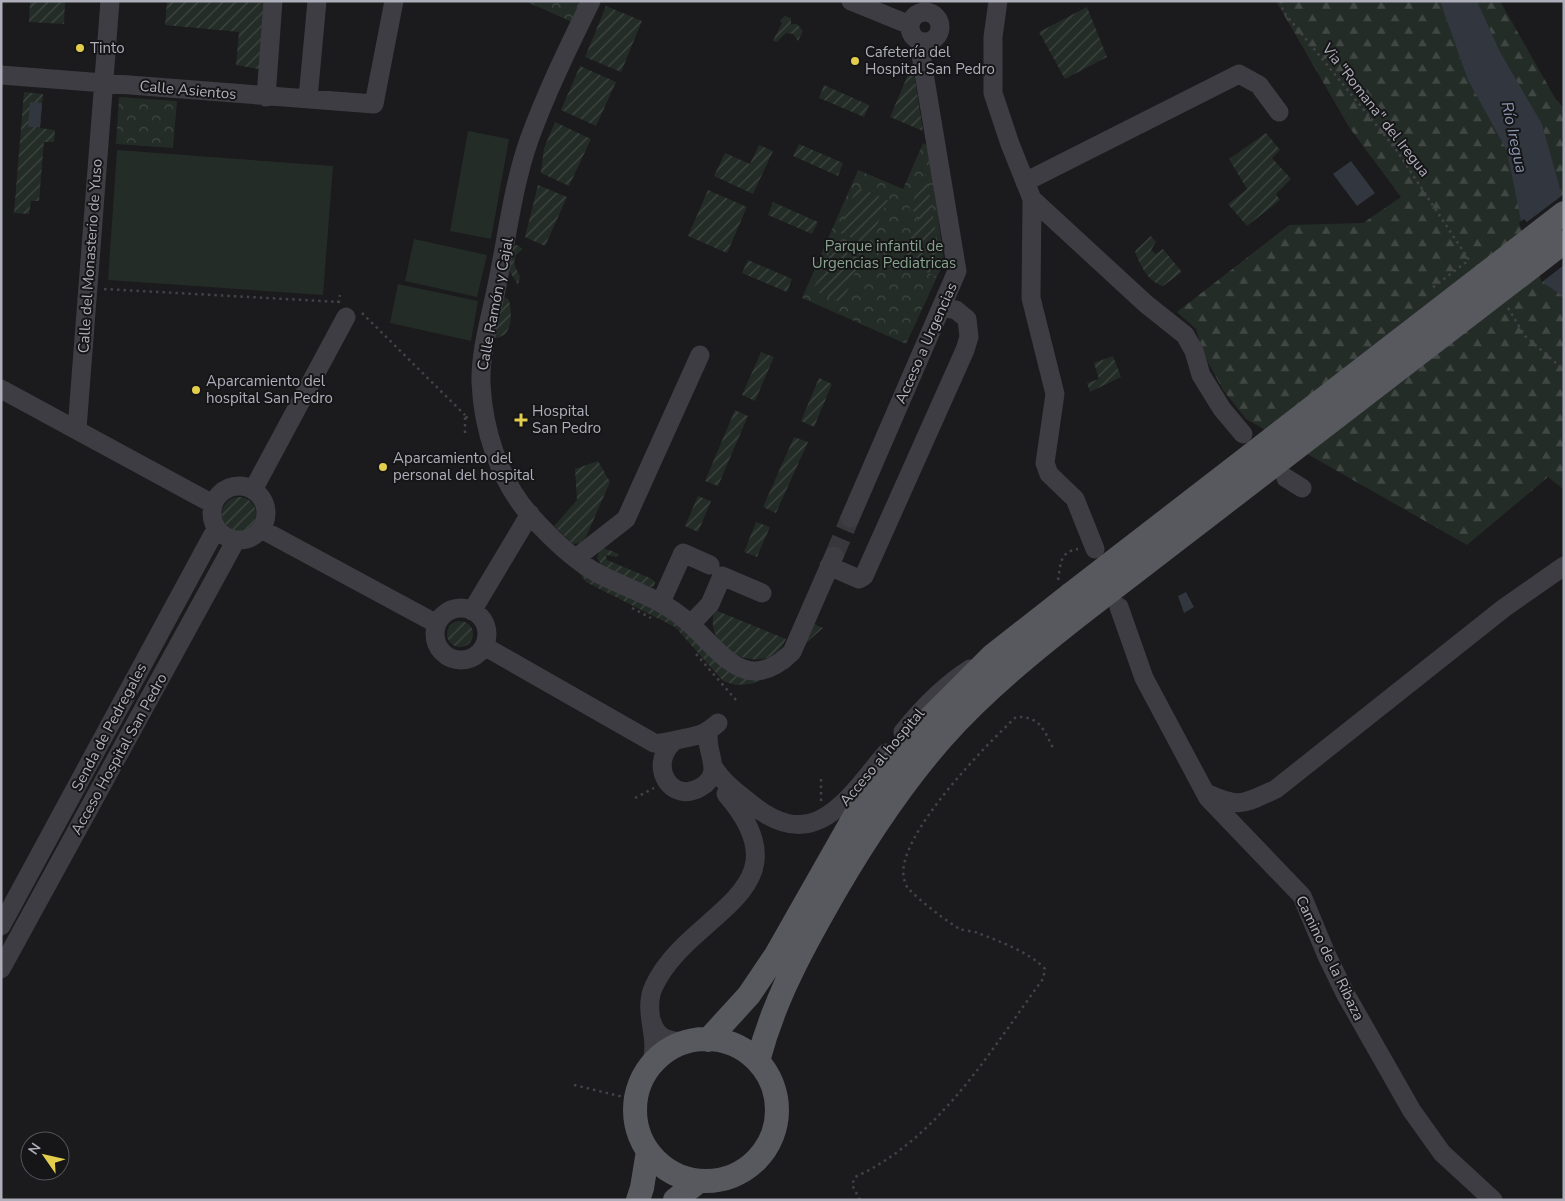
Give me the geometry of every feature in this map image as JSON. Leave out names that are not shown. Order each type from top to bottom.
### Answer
[{"type":"main road","points":[[758,1061],[766,1030],[786,979],[855,854],[897,793],[942,738],[1074,601],[1564,213]]},
{"type":"main road","points":[[696,1041],[748,995],[770,963],[847,830],[889,766],[919,729],[992,656],[1074,601],[1564,242]]},
{"type":"main road","points":[[696,1041],[726,1042],[743,1050],[758,1061],[769,1077],[775,1095],[776,1114],[773,1133],[764,1150],[752,1164],[736,1174],[718,1180],[699,1181],[670,1172],[648,1151],[638,1132],[634,1109],[638,1087],[649,1068],[665,1052],[696,1041]]},
{"type":"main road","points":[[638,1200],[642,1188],[648,1151]]},
{"type":"main road","points":[[675,1200],[699,1181]]},
{"type":"street","name":"Calle del Monasterio de Yuso","points":[[77,429],[102,83],[110,1]]},
{"type":"street","points":[[266,97],[273,1]]},
{"type":"street","points":[[308,98],[317,1]]},
{"type":"street","name":"Calle Asientos","points":[[1,75],[374,104],[394,1]]},
{"type":"street","name":"Calle Ramón y Cajal","points":[[591,1],[528,142],[484,347],[481,382],[488,435],[506,476],[530,514],[576,558],[598,574],[661,602],[691,624],[723,658],[735,667],[751,671],[766,670],[781,663],[792,652],[831,561],[859,579],[864,576],[965,350],[969,337],[967,320],[956,310],[942,307]]},
{"type":"street","points":[[852,1],[910,25]]},
{"type":"street","points":[[998,1],[993,37],[993,93],[1028,191],[1031,298],[1055,394],[1045,463],[1049,474],[1075,499],[1094,547]]},
{"type":"street","points":[[930,6],[936,16],[940,30],[936,38],[922,42],[912,34],[910,25],[914,16],[930,6]]},
{"type":"street","name":"Acceso a Urgencias","points":[[850,518],[957,271],[921,55],[922,42]]},
{"type":"street","points":[[1028,191],[1239,74],[1260,86],[1279,112]]},
{"type":"street","points":[[1028,191],[1146,304],[1185,335],[1194,351],[1201,375],[1222,409],[1243,434]]},
{"type":"street","points":[[253,490],[350,310]]},
{"type":"street","points":[[576,558],[626,519],[700,356]]},
{"type":"street","points":[[1,389],[213,504]]},
{"type":"street","points":[[234,486],[244,486],[253,490],[261,497],[265,507],[266,518],[261,529],[254,536],[236,540],[225,537],[216,529],[213,521],[213,504],[225,490],[234,486]]},
{"type":"street","points":[[472,610],[530,514]]},
{"type":"street","name":"Senda de Pedregales","points":[[1,926],[216,529]]},
{"type":"street","points":[[261,529],[437,624]]},
{"type":"street","name":"Acceso Hospital San Pedro","points":[[1,968],[236,540]]},
{"type":"street","points":[[661,602],[683,553],[710,565]]},
{"type":"street","points":[[1205,793],[1229,803],[1241,805],[1276,789],[1504,608],[1564,566]]},
{"type":"street","points":[[691,624],[710,604],[722,576],[762,594]]},
{"type":"street","name":"Camino de la Ribaza","points":[[1119,607],[1134,643],[1144,678],[1205,793],[1302,896],[1327,956],[1346,995],[1412,1111],[1442,1152],[1493,1200]]},
{"type":"street","points":[[456,608],[472,610],[482,619],[486,626],[487,639],[484,646],[473,658],[465,660],[448,657],[437,645],[435,637],[437,624],[442,617],[456,608]]},
{"type":"street","points":[[484,646],[646,740],[663,744],[698,737],[713,727],[707,739],[712,759],[723,791],[740,812],[751,831],[756,852],[754,869],[745,887],[676,954],[660,975],[650,999],[655,1046],[649,1068]]},
{"type":"street","name":"Acceso al hospital","points":[[712,759],[726,782],[769,817],[783,822],[798,824],[824,818],[841,808],[923,707],[948,683],[992,656]]},
{"type":"street","points":[[646,740],[661,762]]},
{"type":"street","points":[[712,759],[697,740],[680,740],[666,749],[661,762],[662,774],[667,782],[682,791],[708,786],[723,791]]},
{"type":"street","points":[[699,789],[706,784],[712,759]]},
{"type":"street","points":[[651,1018],[656,1032],[662,1038],[696,1041]]},
{"type":"path","name":"Via \"Romana\" del Iregua","points":[[1281,1],[1283,11],[1395,148],[1469,260],[1432,288],[1435,292]]},
{"type":"path","points":[[87,288],[350,310],[465,415]]},
{"type":"path","points":[[1508,308],[1525,336],[1564,370]]},
{"type":"path","points":[[1074,601],[1057,584],[1062,556],[1067,552],[1094,547]]},
{"type":"path","points":[[625,605],[657,620]]},
{"type":"path","points":[[691,649],[736,700]]},
{"type":"path","points":[[860,1200],[852,1185],[856,1177],[868,1172],[912,1141],[965,1085],[1042,979],[1044,970],[1040,964],[1020,952],[978,933],[960,929],[907,888],[904,876],[911,843],[928,814],[945,792],[1016,717],[1035,719],[1044,729],[1054,750]]},
{"type":"path","points":[[635,798],[667,782]]},
{"type":"path","points":[[574,1085],[636,1100]]},
{"type":"green space","points":[[30,1],[65,1],[64,24],[29,22]]},
{"type":"green space","points":[[167,1],[266,1],[264,70],[236,65],[239,32],[165,25]]},
{"type":"green space","points":[[525,1],[581,1],[572,22]]},
{"type":"green space","points":[[1276,1],[1500,1],[1555,98],[1564,108],[1564,490],[1548,477],[1467,545],[1246,419],[1223,390],[1203,353],[1196,329],[1177,312],[1289,225],[1363,223],[1401,197],[1349,127]]},
{"type":"green space","points":[[606,6],[642,21],[621,72],[585,57]]},
{"type":"green space","points":[[1087,7],[1107,57],[1065,79],[1039,32]]},
{"type":"green space","points":[[785,16],[791,18],[791,24],[797,24],[803,31],[798,41],[793,34],[786,33],[777,42],[773,41],[782,23],[780,21]]},
{"type":"green space","points":[[580,66],[616,82],[596,126],[561,110]]},
{"type":"green space","points":[[910,70],[914,73],[923,131],[890,117]]},
{"type":"green space","points":[[824,85],[869,105],[864,117],[819,98]]},
{"type":"green space","points":[[24,92],[43,94],[40,128],[55,130],[54,142],[44,142],[39,201],[31,201],[29,214],[14,213]]},
{"type":"green space","points":[[119,97],[177,101],[173,148],[116,144]]},
{"type":"green space","points":[[555,122],[591,139],[569,186],[541,173],[544,148]]},
{"type":"green space","points":[[468,131],[509,139],[491,239],[450,231]]},
{"type":"green space","points":[[1266,133],[1280,150],[1272,158],[1291,179],[1276,194],[1280,200],[1247,226],[1228,204],[1247,189],[1229,159]]},
{"type":"green space","name":"Parque infantil de Urgencias Pediatricas","points":[[923,143],[929,146],[944,262],[906,344],[802,298],[858,170],[903,189]]},
{"type":"green space","points":[[799,144],[843,163],[838,176],[793,156]]},
{"type":"green space","points":[[759,145],[773,151],[753,194],[714,176],[725,153],[750,164]]},
{"type":"green space","points":[[117,150],[333,166],[323,295],[108,280]]},
{"type":"green space","points":[[926,174],[941,263],[935,276],[900,259],[920,215],[909,209]]},
{"type":"green space","points":[[538,185],[567,197],[545,246],[525,237]]},
{"type":"green space","points":[[857,187],[888,200],[868,245],[838,232]]},
{"type":"green space","points":[[708,190],[747,207],[727,253],[688,236]]},
{"type":"green space","points":[[773,202],[818,222],[812,234],[768,215]]},
{"type":"green space","points":[[1151,236],[1156,242],[1151,250],[1156,254],[1163,249],[1182,272],[1163,286],[1149,277],[1139,262],[1135,251]]},
{"type":"green space","points":[[414,239],[487,255],[477,297],[405,281]]},
{"type":"green space","points":[[517,245],[523,249],[516,255],[514,261],[520,276],[518,285],[507,267],[513,246]]},
{"type":"green space","points":[[832,247],[861,259],[842,303],[813,290]]},
{"type":"green space","points":[[748,260],[792,279],[787,292],[742,273]]},
{"type":"green space","points":[[398,284],[478,301],[471,341],[390,323]]},
{"type":"green space","points":[[503,296],[509,300],[511,312],[510,325],[504,334],[492,338]]},
{"type":"green space","points":[[761,352],[774,357],[755,401],[742,395]]},
{"type":"green space","points":[[1113,356],[1121,377],[1090,392],[1087,383],[1099,379],[1094,363]]},
{"type":"green space","points":[[819,378],[832,384],[814,427],[801,421]]},
{"type":"green space","points":[[735,410],[748,416],[718,486],[705,481]]},
{"type":"green space","points":[[794,437],[808,442],[776,513],[763,507]]},
{"type":"green space","points":[[598,461],[610,482],[586,537],[580,543],[573,544],[554,526],[577,500],[575,469]]},
{"type":"green space","points":[[698,496],[711,501],[698,532],[685,526]]},
{"type":"green space","points":[[239,497],[246,498],[251,502],[255,507],[255,521],[251,526],[246,530],[239,531],[232,530],[227,526],[223,521],[222,514],[223,507],[227,502],[232,498]]},
{"type":"green space","points":[[756,522],[770,527],[757,557],[744,552]]},
{"type":"green space","points":[[604,548],[619,554],[617,557],[606,555],[607,560],[650,578],[655,582],[654,586],[650,587],[603,567],[597,558],[600,550]]},
{"type":"green space","points":[[570,561],[649,602],[684,628],[727,671],[750,677],[812,623],[823,628],[807,642],[789,668],[751,684],[736,685],[723,681],[675,627],[586,582]]},
{"type":"green space","points":[[715,610],[786,639],[777,652],[765,658],[752,659],[738,656],[726,648],[717,637],[713,624]]},
{"type":"green space","points":[[460,621],[469,625],[473,634],[469,643],[460,647],[451,643],[447,634],[451,625]]},
{"type":"water","name":"Río Iregua","points":[[1440,1],[1477,1],[1500,52],[1542,124],[1564,203],[1564,297],[1545,284],[1521,221],[1507,151],[1468,80]]},
{"type":"water","points":[[30,102],[42,103],[40,127],[28,127]]},
{"type":"water","points":[[1351,161],[1375,193],[1357,206],[1333,174]]},
{"type":"water","points":[[1186,592],[1194,607],[1184,613],[1178,596]]},
{"type":"pier","points":[[1564,194],[1564,265],[1542,282],[1519,223],[1524,219],[1527,222]]},
{"type":"tunnel","points":[[834,556],[850,518]]},
{"type":"place","name":"Tinto","points":[[80,48]]},
{"type":"place","name":"Cafetería del Hospital San Pedro","points":[[855,61]]},
{"type":"place","name":"Aparcamiento del hospital San Pedro","points":[[196,390]]},
{"type":"place","name":"Hospital San Pedro","points":[[521,420]]},
{"type":"place","name":"Aparcamiento del personal del hospital","points":[[383,467]]}]
